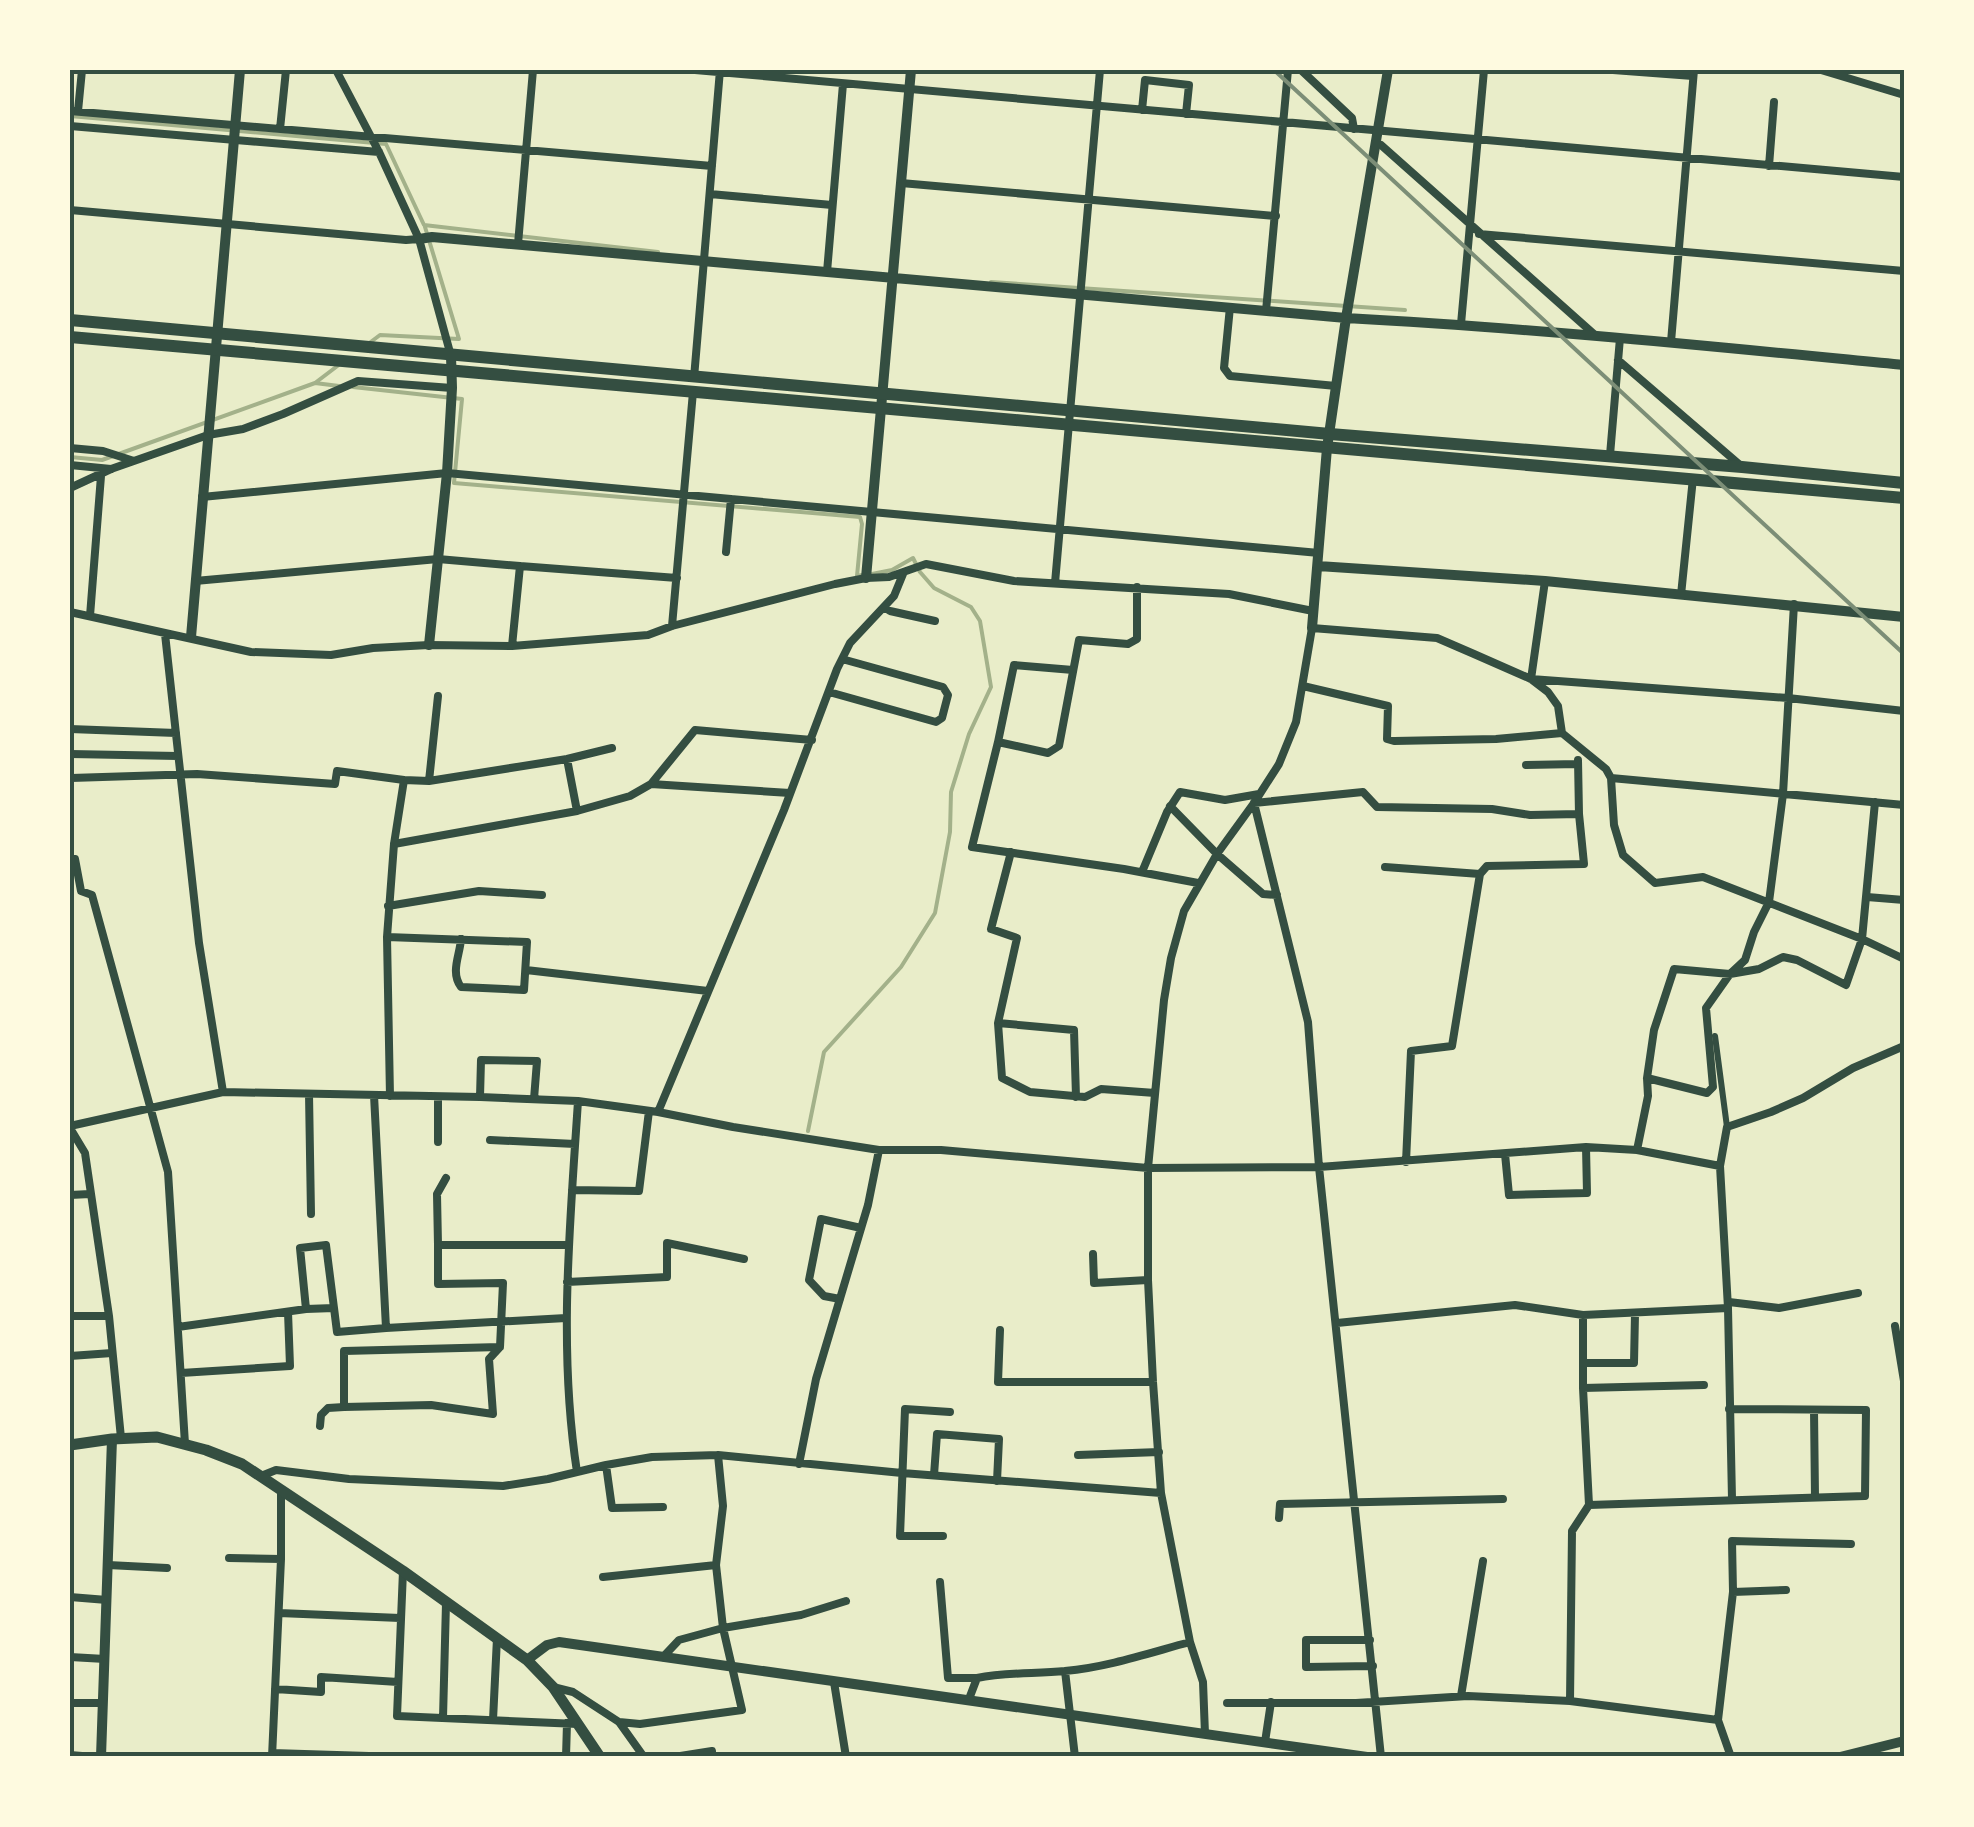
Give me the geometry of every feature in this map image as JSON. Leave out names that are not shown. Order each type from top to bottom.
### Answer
[{"type":"main road","points":[[70,320],[217,332],[693,392],[1904,498]]},
{"type":"main road","points":[[70,336],[215,351],[694,376],[1904,483]]},
{"type":"main road","points":[[70,1445],[116,1438],[156,1438],[227,1457],[261,1476],[527,1660],[553,1687],[572,1723],[600,1757]]},
{"type":"street","points":[[82,70],[74,111],[712,166]]},
{"type":"street","points":[[191,637],[240,70]]},
{"type":"street","points":[[280,130],[286,70]]},
{"type":"street","points":[[336,70],[419,239],[452,363],[447,473],[429,645]]},
{"type":"street","points":[[518,244],[534,70]]},
{"type":"street","points":[[695,70],[1354,128],[1377,138],[1477,140],[1904,177]]},
{"type":"street","points":[[866,576],[911,70]]},
{"type":"street","points":[[1054,582],[1100,70]]},
{"type":"street","points":[[1266,311],[1288,70]]},
{"type":"street","points":[[1301,70],[1352,118],[1354,128]]},
{"type":"street","points":[[1205,1734],[1203,1682],[1190,1642],[1161,1493],[1153,1382],[1148,1168],[1164,1000],[1184,911],[1198,883],[1279,764],[1296,722],[1312,628],[1327,448],[1388,70]]},
{"type":"street","points":[[1461,324],[1484,70]]},
{"type":"street","points":[[1613,70],[1694,73],[1670,342]]},
{"type":"street","points":[[1820,70],[1904,95]]},
{"type":"street","points":[[672,626],[720,71]]},
{"type":"street","points":[[1142,110],[1145,80],[1189,85],[1186,114]]},
{"type":"street","points":[[827,272],[843,84]]},
{"type":"street","points":[[1769,166],[1774,102]]},
{"type":"street","points":[[70,126],[379,152]]},
{"type":"street","points":[[1377,138],[1595,335]]},
{"type":"street","points":[[901,183],[1276,216]]},
{"type":"street","points":[[710,194],[832,205]]},
{"type":"street","points":[[70,210],[406,240],[432,237],[518,244],[1346,318],[1595,335],[1904,365]]},
{"type":"street","points":[[1479,234],[1904,271]]},
{"type":"street","points":[[1230,308],[1224,368],[1230,376],[1336,386]]},
{"type":"street","points":[[1610,455],[1620,338]]},
{"type":"street","points":[[1618,360],[1742,466]]},
{"type":"street","points":[[70,488],[208,434],[243,429],[358,381],[452,388]]},
{"type":"street","points":[[70,448],[104,451],[134,461]]},
{"type":"street","points":[[70,465],[111,469]]},
{"type":"street","points":[[202,497],[447,473],[1319,553]]},
{"type":"street","points":[[90,616],[101,476]]},
{"type":"street","points":[[1682,595],[1693,478]]},
{"type":"street","points":[[726,552],[731,499]]},
{"type":"street","points":[[195,580],[438,559],[677,578]]},
{"type":"street","points":[[70,612],[251,652],[331,655],[429,645],[512,646],[648,635],[866,576],[903,574],[926,564],[1014,581],[1229,594],[1313,611]]},
{"type":"street","points":[[512,646],[520,566]]},
{"type":"street","points":[[1318,566],[1545,581],[1794,604],[1903,620]]},
{"type":"street","points":[[572,1190],[639,1190],[653,1111],[708,991],[842,660],[850,643],[894,596],[903,574]]},
{"type":"street","points":[[1531,679],[1545,581]]},
{"type":"street","points":[[998,742],[1048,753],[1060,746],[1079,640],[1128,644],[1136,640],[1136,587]]},
{"type":"street","points":[[1647,1078],[1707,1093],[1714,1087],[1706,1008],[1744,960],[1770,902],[1782,794],[1794,604]]},
{"type":"street","points":[[884,607],[936,621]]},
{"type":"street","points":[[1312,628],[1437,638],[1531,679],[1548,692],[1558,706],[1562,734]]},
{"type":"street","points":[[165,634],[199,943],[223,1092]]},
{"type":"street","points":[[829,692],[936,722],[942,718],[948,694],[943,688],[842,660]]},
{"type":"street","points":[[1074,670],[1014,665],[972,846],[1198,883]]},
{"type":"street","points":[[1531,679],[1904,710]]},
{"type":"street","points":[[1303,686],[1388,706],[1387,739],[1394,742],[1562,734],[1606,768],[1614,826],[1623,855],[1655,883],[1703,877],[1904,959]]},
{"type":"street","points":[[429,782],[438,696]]},
{"type":"street","points":[[70,729],[176,733]]},
{"type":"street","points":[[394,844],[577,811],[630,796],[651,784],[696,730],[812,740]]},
{"type":"street","points":[[71,778],[197,774],[335,784],[337,771],[429,782],[612,748]]},
{"type":"street","points":[[70,754],[178,756]]},
{"type":"street","points":[[567,759],[577,811]]},
{"type":"street","points":[[1406,1162],[1410,1051],[1452,1046],[1480,874],[1487,866],[1584,864],[1578,814],[1578,762],[1526,765]]},
{"type":"street","points":[[1610,778],[1904,804]]},
{"type":"street","points":[[390,1096],[388,906],[404,780]]},
{"type":"street","points":[[651,784],[790,793]]},
{"type":"street","points":[[1142,872],[1170,806],[1180,792],[1225,800],[1363,792],[1377,807],[1492,808],[1530,816],[1578,814]]},
{"type":"street","points":[[1256,799],[1308,1022],[1381,1757]]},
{"type":"street","points":[[1637,1150],[1648,1096],[1654,1030],[1674,970],[1730,974],[1759,969],[1782,957],[1797,960],[1846,985],[1862,939],[1875,802]]},
{"type":"street","points":[[1170,806],[1263,894],[1277,895]]},
{"type":"street","points":[[1010,852],[991,930],[1017,938],[998,1023],[1002,1078],[1030,1092],[1085,1097],[1102,1089],[1156,1093]]},
{"type":"street","points":[[75,859],[81,891],[92,895],[168,1172],[185,1444]]},
{"type":"street","points":[[1386,868],[1480,874]]},
{"type":"street","points":[[388,906],[479,891],[542,895]]},
{"type":"street","points":[[1868,896],[1904,900]]},
{"type":"street","points":[[387,937],[461,938],[526,942],[524,990],[460,987],[455,966],[460,957],[461,938]]},
{"type":"street","points":[[526,970],[708,991]]},
{"type":"street","points":[[998,1023],[1074,1030],[1076,1096]]},
{"type":"street","points":[[1715,1036],[1727,1126],[1720,1166],[1728,1305],[1732,1500]]},
{"type":"street","points":[[1727,1126],[1803,1098],[1853,1068],[1904,1046]]},
{"type":"street","points":[[480,1097],[481,1060],[537,1061],[534,1100]]},
{"type":"street","points":[[70,1755],[97,1757],[116,1438],[109,1316],[84,1153],[70,1127],[223,1092],[438,1096],[578,1102],[653,1111],[732,1128],[879,1150],[941,1150],[1148,1168],[1320,1167],[1586,1148],[1637,1150],[1720,1166]]},
{"type":"street","points":[[309,1094],[311,1214]]},
{"type":"street","points":[[374,1095],[386,1328]]},
{"type":"street","points":[[438,1096],[438,1142]]},
{"type":"street","points":[[577,1472],[568,1408],[566,1318],[578,1102]]},
{"type":"street","points":[[490,1140],[576,1144]]},
{"type":"street","points":[[1505,1154],[1509,1195],[1588,1193],[1586,1148]]},
{"type":"street","points":[[799,1464],[816,1379],[879,1150]]},
{"type":"street","points":[[320,1426],[321,1415],[328,1408],[431,1405],[493,1414],[489,1358],[500,1346],[503,1283],[438,1284],[437,1194],[446,1178]]},
{"type":"street","points":[[70,1195],[90,1194]]},
{"type":"street","points":[[840,1299],[824,1296],[809,1280],[821,1219],[860,1228]]},
{"type":"street","points":[[568,1282],[667,1276],[666,1243],[744,1258]]},
{"type":"street","points":[[306,1310],[300,1248],[326,1245],[338,1332],[566,1318]]},
{"type":"street","points":[[438,1245],[569,1246]]},
{"type":"street","points":[[1092,1254],[1094,1283],[1148,1280]]},
{"type":"street","points":[[1337,1322],[1515,1304],[1583,1314],[1636,1314],[1728,1305],[1778,1308],[1858,1293]]},
{"type":"street","points":[[178,1327],[334,1308]]},
{"type":"street","points":[[181,1373],[290,1366],[288,1312]]},
{"type":"street","points":[[1570,1701],[1572,1531],[1589,1505],[1583,1314]]},
{"type":"street","points":[[1583,1363],[1634,1363],[1636,1314]]},
{"type":"street","points":[[70,1316],[109,1316]]},
{"type":"street","points":[[1894,1326],[1904,1381]]},
{"type":"street","points":[[1000,1330],[998,1382],[1153,1382]]},
{"type":"street","points":[[344,1407],[344,1351],[500,1346]]},
{"type":"street","points":[[70,1356],[112,1353]]},
{"type":"street","points":[[1583,1388],[1704,1385]]},
{"type":"street","points":[[943,1536],[900,1536],[904,1409],[950,1412]]},
{"type":"street","points":[[1589,1505],[1865,1496],[1866,1410],[1729,1409]]},
{"type":"street","points":[[1814,1410],[1814,1497]]},
{"type":"street","points":[[934,1475],[938,1434],[999,1439],[997,1481]]},
{"type":"street","points":[[1078,1455],[1159,1452]]},
{"type":"street","points":[[619,1722],[640,1724],[742,1710],[723,1628],[716,1565],[723,1506],[718,1455]]},
{"type":"street","points":[[261,1476],[276,1470],[504,1486],[652,1457],[718,1455],[902,1474],[1161,1493]]},
{"type":"street","points":[[606,1465],[612,1508],[663,1507]]},
{"type":"street","points":[[281,1491],[272,1755],[369,1756]]},
{"type":"street","points":[[1279,1518],[1280,1504],[1503,1499]]},
{"type":"street","points":[[1731,1757],[1718,1720],[1733,1592],[1732,1541],[1851,1544]]},
{"type":"street","points":[[228,1558],[281,1559]]},
{"type":"street","points":[[1461,1696],[1483,1561]]},
{"type":"street","points":[[603,1577],[716,1565]]},
{"type":"street","points":[[108,1566],[167,1568]]},
{"type":"street","points":[[403,1572],[397,1716],[572,1723],[566,1757]]},
{"type":"street","points":[[940,1582],[948,1678],[1112,1664],[1190,1642]]},
{"type":"street","points":[[1733,1592],[1786,1590]]},
{"type":"street","points":[[70,1597],[107,1600]]},
{"type":"street","points":[[662,1658],[679,1640],[801,1615],[846,1601]]},
{"type":"street","points":[[444,1718],[446,1602]]},
{"type":"street","points":[[278,1613],[400,1618]]},
{"type":"street","points":[[493,1720],[496,1638]]},
{"type":"street","points":[[1370,1640],[1306,1640],[1306,1666],[1373,1666]]},
{"type":"street","points":[[527,1660],[547,1645],[559,1642],[1367,1757]]},
{"type":"street","points":[[70,1657],[105,1659]]},
{"type":"street","points":[[1064,1671],[1075,1757]]},
{"type":"street","points":[[275,1690],[320,1692],[321,1677],[398,1682]]},
{"type":"street","points":[[970,1699],[978,1678]]},
{"type":"street","points":[[833,1757],[846,1756],[834,1682]]},
{"type":"street","points":[[553,1687],[574,1692],[619,1722],[644,1757]]},
{"type":"street","points":[[1227,1703],[1375,1702],[1461,1696],[1570,1701],[1718,1720]]},
{"type":"street","points":[[70,1703],[103,1702]]},
{"type":"street","points":[[1266,1742],[1271,1702]]},
{"type":"street","points":[[1840,1757],[1904,1741]]},
{"type":"street","points":[[674,1757],[712,1751]]},
{"type":"waterway","points":[[70,116],[386,144],[424,225],[658,252]]},
{"type":"waterway","points":[[368,344],[380,335],[459,339],[425,227]]},
{"type":"waterway","points":[[991,282],[1405,310]]},
{"type":"waterway","points":[[70,457],[102,460],[315,383],[340,364]]},
{"type":"waterway","points":[[315,383],[339,386]]},
{"type":"waterway","points":[[353,387],[462,399],[454,483],[860,517],[857,576],[862,575]]},
{"type":"waterway","points":[[808,1131],[824,1052],[901,967],[935,913],[950,832],[951,792],[969,734],[991,687],[980,621],[971,607],[934,588],[913,558],[892,570],[872,574]]},
{"type":"railway","points":[[1274,70],[1904,654]]}]
